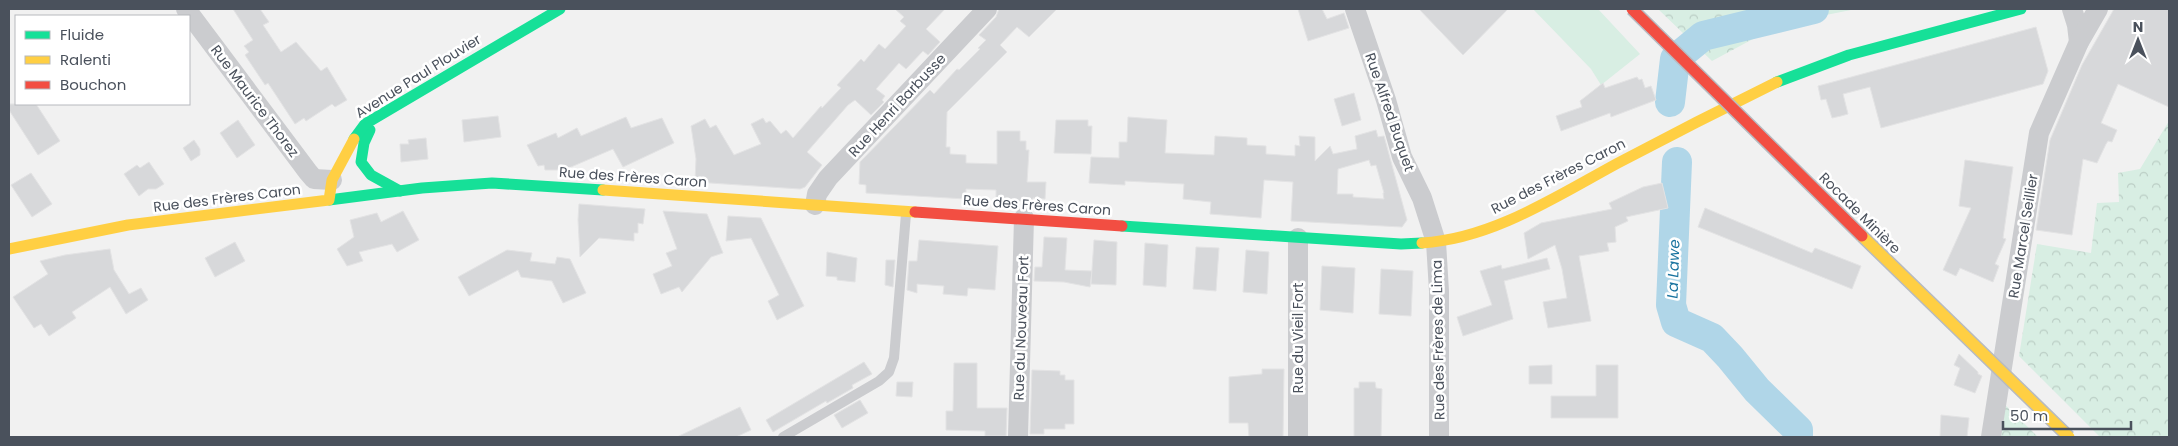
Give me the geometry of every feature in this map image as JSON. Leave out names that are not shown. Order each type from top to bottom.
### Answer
[{"type":"main road","name":"Avenue Paul Plouvier","points":[[329,200],[332,180],[360,129],[378,116],[560,9]]},
{"type":"main road","name":"Rocade Minière","points":[[1632,9],[1968,341],[2069,437]]},
{"type":"main road","name":"Rue des Frères Caron","points":[[9,249],[40,241],[113,228],[441,186],[499,182],[1298,238],[1401,244],[1436,242],[1487,228],[1534,208],[1699,120],[1802,71],[1849,55],[2021,9]]},
{"type":"main road","points":[[378,116],[362,147],[362,166],[369,176],[400,191]]},
{"type":"street","name":"Rue Maurice Thorez","points":[[186,9],[308,172],[314,179],[332,180]]},
{"type":"street","name":"Rue Henri Barbusse","points":[[815,205],[817,194],[828,178],[987,9]]},
{"type":"street","name":"Rue Alfred Buquet","points":[[1355,9],[1386,100],[1402,157],[1422,198],[1436,242]]},
{"type":"street","points":[[2072,9],[2080,42]]},
{"type":"street","name":"Rue Marcel Seillier","points":[[1991,437],[2039,133],[2080,42],[2098,9]]},
{"type":"street","name":"Rue du Nouveau Fort","points":[[1018,437],[1024,218]]},
{"type":"street","name":"Rue du Vieil Fort","points":[[1298,238],[1298,437]]},
{"type":"street","name":"Rue des Frères de Lima","points":[[1436,242],[1439,291],[1439,437]]},
{"type":"lane","points":[[783,437],[878,381],[889,372],[894,358],[906,211]]},
{"type":"green space","points":[[1533,9],[1598,9],[1640,54],[1601,85],[1591,69]]},
{"type":"green space","points":[[1658,9],[1856,9],[1821,16],[1753,39],[1712,61]]},
{"type":"green space","points":[[2169,121],[2169,437],[2100,437],[2019,356],[2037,244],[2091,253],[2097,203],[2119,202],[2118,173],[2140,169]]},
{"type":"green space","points":[[2002,402],[2038,437],[1997,437]]},
{"type":"building","points":[[233,9],[260,9],[269,22],[263,25],[281,52],[296,42],[321,71],[327,67],[347,100],[335,107],[332,104],[306,121],[304,118],[295,124],[268,83],[265,85],[245,55],[249,52],[244,46],[253,40]]},
{"type":"building","points":[[895,9],[945,9],[926,29],[940,42],[928,55],[923,51],[906,69],[899,63],[876,89],[885,96],[882,100],[884,102],[871,115],[855,100],[848,105],[807,152],[822,165],[805,187],[800,189],[695,182],[696,159],[691,126],[705,119],[710,128],[716,125],[734,155],[761,144],[751,124],[763,118],[766,123],[770,121],[781,134],[786,130],[793,138],[821,106],[822,108],[841,88],[837,85],[861,59],[864,62],[879,44],[885,49],[906,26],[900,21],[904,17]]},
{"type":"building","points":[[999,9],[1057,9],[1029,37],[1017,27],[1000,45],[1007,52],[947,112],[946,147],[950,147],[950,154],[966,155],[966,163],[997,164],[997,131],[1020,131],[1020,141],[1026,141],[1026,150],[1029,150],[1027,182],[1046,182],[1045,199],[1033,198],[1033,201],[996,201],[996,190],[966,189],[966,199],[866,193],[866,185],[859,184],[860,162],[930,90],[934,94],[957,69],[959,70],[980,49],[978,48],[986,40],[979,35],[996,17]]},
{"type":"building","points":[[1298,9],[1322,9],[1327,19],[1344,13],[1349,28],[1308,41]]},
{"type":"building","points":[[1419,9],[1508,9],[1463,55]]},
{"type":"building","points":[[2114,9],[2169,9],[2169,107],[2118,84],[2101,123],[2117,130],[2112,142],[2108,141],[2106,144],[2097,163],[2083,159],[2072,235],[2036,230],[2050,140],[2082,65]]},
{"type":"building","points":[[2036,27],[2048,71],[2043,84],[1881,128],[1870,87],[1843,94],[1848,114],[1841,116],[1832,118],[1826,99],[1821,100],[1818,86]]},
{"type":"building","points":[[1637,77],[1639,80],[1642,79],[1645,88],[1651,86],[1656,100],[1611,117],[1610,113],[1561,131],[1556,116],[1582,107],[1580,101],[1603,83],[1605,88]]},
{"type":"building","points":[[1354,93],[1361,120],[1342,126],[1334,99]]},
{"type":"building","points":[[9,104],[37,105],[60,141],[38,155],[9,110]]},
{"type":"building","points":[[498,116],[501,137],[464,142],[462,120]]},
{"type":"building","points":[[626,117],[631,128],[662,118],[674,143],[623,167],[613,149],[564,170],[545,170],[544,165],[538,166],[527,145],[556,133],[558,138],[577,128],[581,136]]},
{"type":"building","points":[[1128,117],[1167,120],[1165,153],[1214,155],[1215,136],[1247,138],[1247,145],[1266,146],[1266,154],[1295,156],[1295,145],[1300,146],[1299,136],[1315,137],[1315,161],[1330,146],[1333,154],[1357,149],[1355,136],[1376,130],[1378,137],[1384,136],[1407,220],[1402,227],[1291,221],[1293,182],[1264,180],[1261,218],[1210,214],[1211,202],[1183,199],[1184,184],[1125,181],[1125,185],[1089,183],[1091,157],[1119,158],[1119,142],[1127,142]],"holes":[[[1369,160],[1371,166],[1376,165],[1384,199],[1353,197],[1353,194],[1337,194],[1338,169]]]},
{"type":"building","points":[[238,120],[255,145],[237,158],[220,133]]},
{"type":"building","points":[[1056,120],[1088,120],[1088,126],[1092,126],[1091,154],[1054,153]]},
{"type":"building","points":[[426,138],[428,159],[401,162],[400,144],[409,144],[408,140]]},
{"type":"building","points":[[194,140],[200,149],[200,155],[191,161],[183,148]]},
{"type":"building","points":[[1965,160],[2013,167],[2003,238],[2006,239],[1995,264],[1999,266],[1993,282],[1960,268],[1956,276],[1943,270],[1971,208],[1959,206]]},
{"type":"building","points":[[149,162],[164,184],[156,189],[148,189],[139,196],[124,174],[137,165],[140,168]]},
{"type":"building","points":[[31,173],[52,204],[32,217],[11,185]]},
{"type":"building","points":[[1662,183],[1668,208],[1626,217],[1628,221],[1615,227],[1616,242],[1607,243],[1609,251],[1579,256],[1591,321],[1548,328],[1543,302],[1567,298],[1562,269],[1555,245],[1528,259],[1524,233],[1541,223],[1612,209],[1609,203],[1643,187]]},
{"type":"building","points":[[579,204],[645,209],[643,224],[638,223],[638,233],[634,233],[634,241],[599,238],[580,257]]},
{"type":"building","points":[[1705,208],[1812,253],[1815,248],[1861,266],[1852,289],[1698,227]]},
{"type":"building","points":[[403,211],[419,240],[397,252],[392,244],[359,252],[363,261],[347,266],[337,249],[354,237],[350,220],[377,213],[381,222]]},
{"type":"building","points":[[663,211],[707,214],[723,253],[711,257],[682,292],[679,287],[661,294],[653,274],[672,266],[666,253],[677,249]]},
{"type":"building","points":[[728,216],[761,218],[804,306],[777,320],[768,301],[779,295],[751,238],[726,241]]},
{"type":"building","points":[[1044,237],[1067,238],[1065,270],[1092,271],[1090,287],[1064,282],[1034,281],[1035,267],[1042,267]]},
{"type":"building","points":[[919,240],[998,246],[995,290],[968,288],[967,296],[943,294],[944,286],[917,284],[917,293],[907,290],[909,261],[917,261]]},
{"type":"building","points":[[1094,240],[1117,242],[1116,285],[1091,284]]},
{"type":"building","points":[[235,242],[245,261],[215,277],[205,258]]},
{"type":"building","points":[[1145,243],[1168,245],[1166,287],[1143,285]]},
{"type":"building","points":[[1196,247],[1219,248],[1216,291],[1193,289]]},
{"type":"building","points":[[110,249],[114,270],[129,294],[141,288],[148,300],[126,314],[110,287],[72,312],[76,318],[49,336],[41,324],[34,328],[13,297],[48,274],[40,261],[65,255]]},
{"type":"building","points":[[507,250],[532,253],[530,261],[555,264],[557,257],[570,259],[586,293],[563,303],[552,281],[521,277],[518,270],[469,296],[458,277]]},
{"type":"building","points":[[1246,250],[1269,252],[1267,294],[1243,292]]},
{"type":"building","points":[[827,252],[857,258],[855,282],[837,280],[837,277],[826,276]]},
{"type":"building","points":[[1547,258],[1550,269],[1504,281],[1513,319],[1463,336],[1457,317],[1492,305],[1480,271],[1501,265],[1502,269]]},
{"type":"building","points":[[886,260],[895,260],[893,287],[885,285]]},
{"type":"building","points":[[1322,266],[1355,268],[1353,313],[1320,310]]},
{"type":"building","points":[[1381,269],[1413,271],[1411,316],[1379,314]]},
{"type":"building","points":[[1959,354],[1982,376],[1975,393],[1954,385],[1960,368],[1954,365]]},
{"type":"building","points":[[864,362],[872,374],[852,385],[853,388],[827,403],[826,401],[773,432],[766,420]]},
{"type":"building","points":[[954,363],[977,363],[977,408],[1007,408],[1006,436],[985,436],[985,431],[946,430],[946,411],[953,411]]},
{"type":"building","points":[[1552,365],[1552,384],[1529,384],[1529,366]]},
{"type":"building","points":[[1596,365],[1618,365],[1618,418],[1551,418],[1551,396],[1596,396]]},
{"type":"building","points":[[1262,369],[1284,369],[1283,437],[1249,437],[1248,423],[1229,423],[1229,377],[1262,374]]},
{"type":"building","points":[[1032,370],[1060,371],[1060,375],[1065,375],[1065,380],[1074,380],[1074,424],[1065,424],[1065,429],[1044,429],[1044,434],[1030,434]]},
{"type":"building","points":[[897,382],[913,382],[912,397],[896,396]]},
{"type":"building","points":[[1359,382],[1375,382],[1376,388],[1382,389],[1381,437],[1354,437],[1354,388],[1359,388]]},
{"type":"building","points":[[860,400],[868,413],[842,428],[834,415]]},
{"type":"building","points":[[740,407],[751,430],[736,437],[677,437]]},
{"type":"building","points":[[1941,415],[1969,418],[1967,437],[1940,437]]},
{"type":"waterway","name":"La Lawe","points":[[1670,102],[1675,59],[1703,36],[1814,9]]},
{"type":"waterway","name":"La Lawe","points":[[1677,162],[1671,305],[1676,322],[1712,338],[1757,390],[1798,430],[1798,437]]},
{"type":"traffic: fast","points":[[354,139],[365,124],[560,9]]},
{"type":"traffic: fast","points":[[1777,82],[1849,55],[2021,9]]},
{"type":"traffic: fast","points":[[370,130],[364,143],[361,162],[371,175],[400,191]]},
{"type":"traffic: fast","points":[[329,200],[422,188],[492,183],[603,190]]},
{"type":"traffic: fast","points":[[1122,226],[1401,244],[1422,243]]},
{"type":"traffic: slow","points":[[1422,243],[1448,240],[1499,225],[1548,202],[1658,142],[1777,82]]},
{"type":"traffic: slow","points":[[9,249],[128,225],[329,200],[332,180],[354,139]]},
{"type":"traffic: slow","points":[[603,190],[915,212]]},
{"type":"traffic: slow","points":[[1862,236],[2069,437]]},
{"type":"traffic: jam","points":[[1632,9],[1862,236]]},
{"type":"traffic: jam","points":[[915,212],[1122,226]]}]
